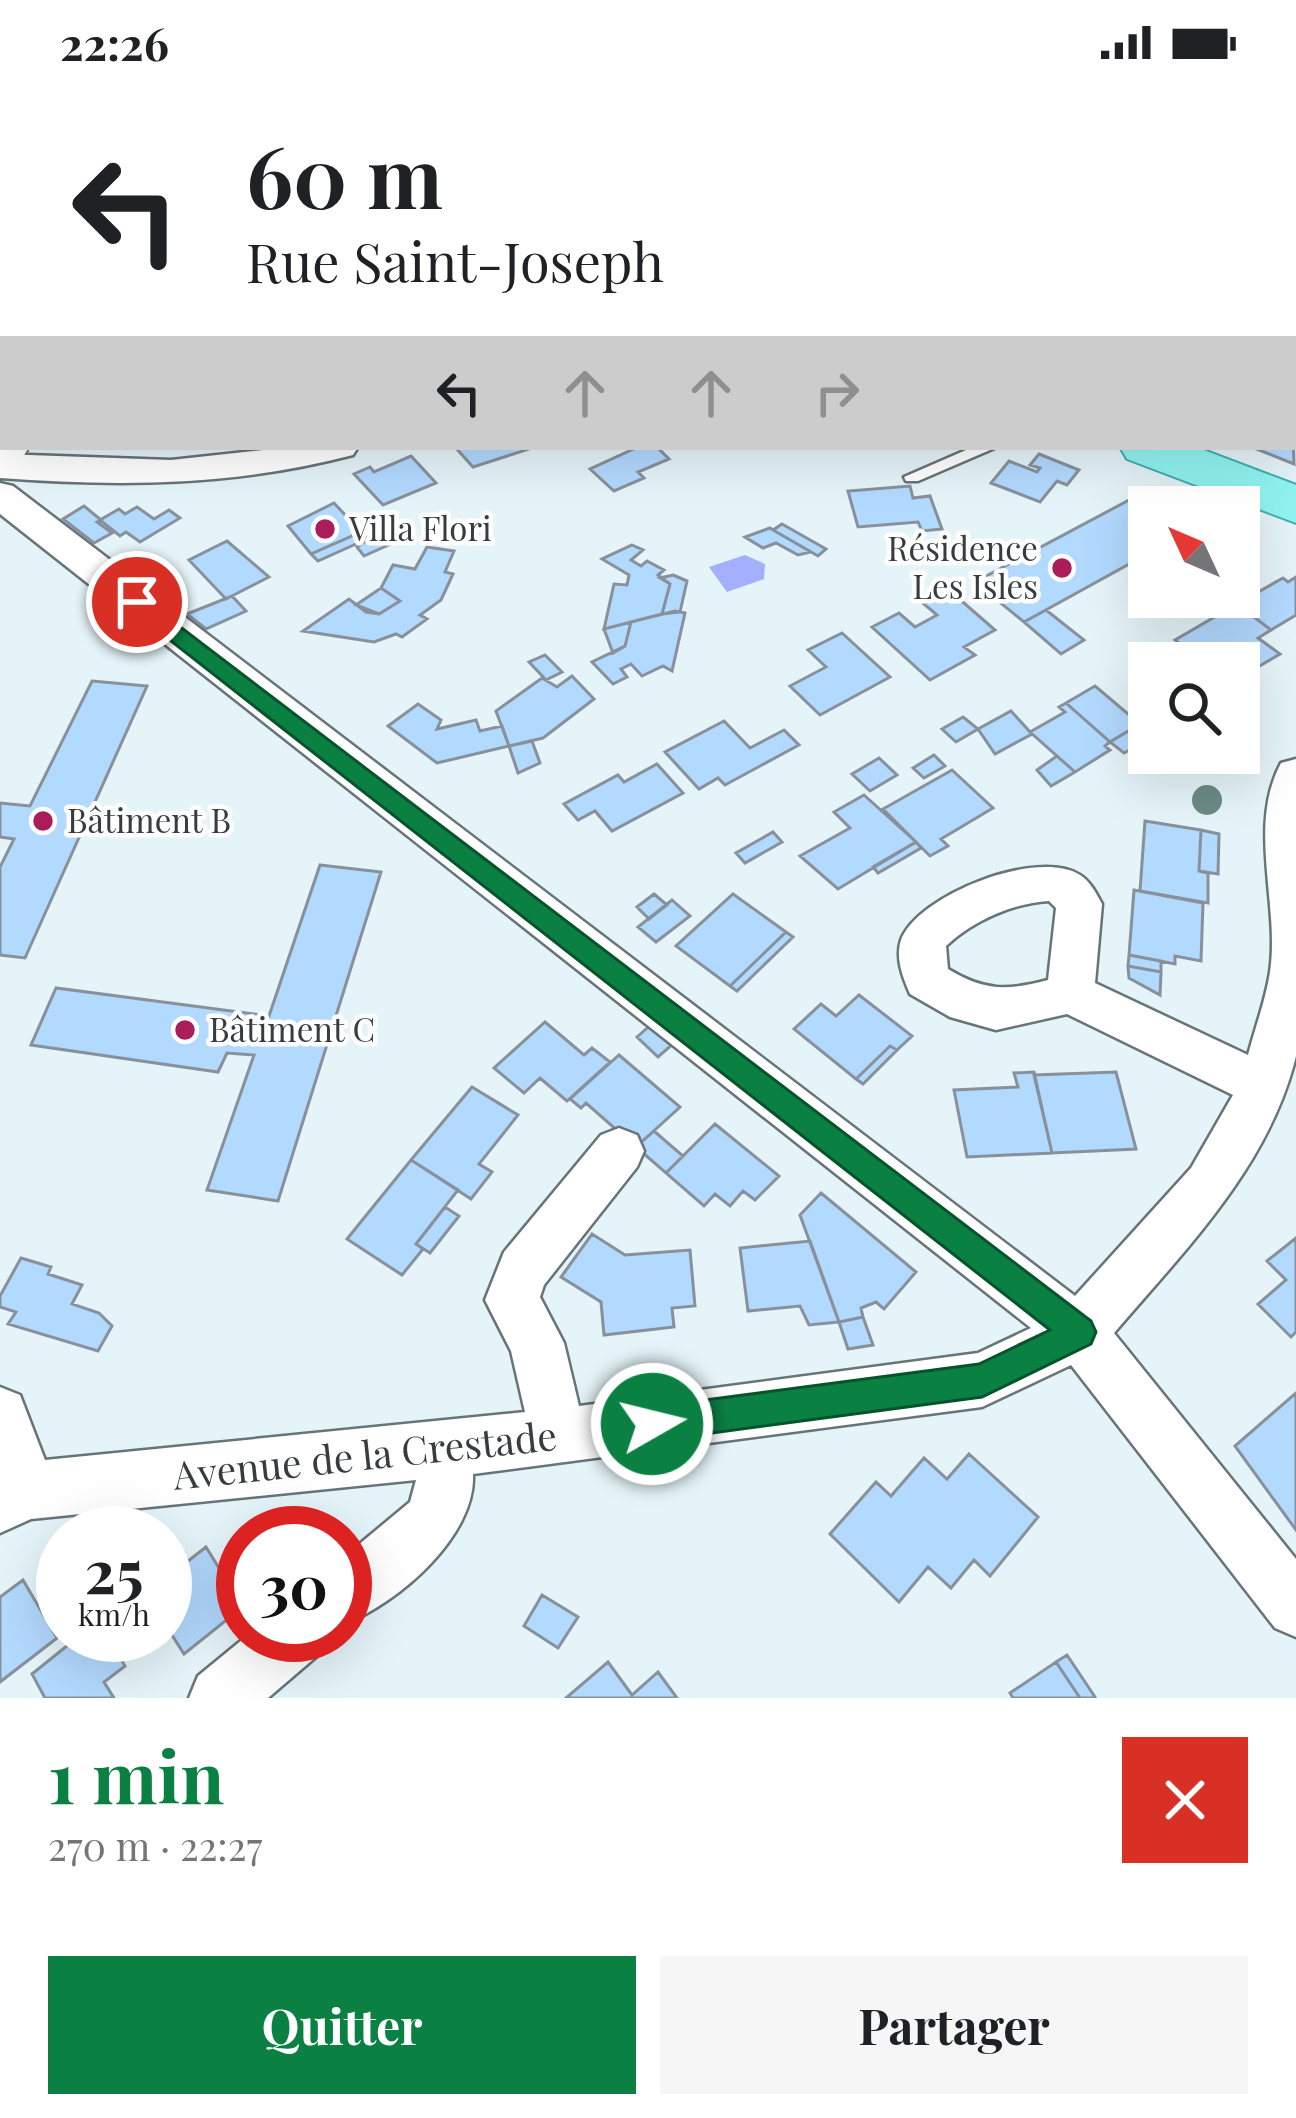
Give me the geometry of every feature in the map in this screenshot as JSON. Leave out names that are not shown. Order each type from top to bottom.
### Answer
[{"type":"main road","points":[[1154,450],[1296,505]]},
{"type":"street","points":[[0,466],[139,476],[226,470],[325,450]]},
{"type":"street","points":[[0,495],[1079,1332],[1296,1607]]},
{"type":"street","points":[[1079,1332],[1209,1186],[1264,1086],[1294,969],[1288,839],[1296,775]]},
{"type":"street","points":[[1070,993],[1264,1086]]},
{"type":"street","points":[[558,1437],[537,1343],[512,1300],[523,1270],[619,1151]]},
{"type":"street","name":"Avenue de la Crestade","points":[[14,1498],[558,1437],[982,1381],[1079,1332]]},
{"type":"street","points":[[0,1415],[14,1498]]},
{"type":"street","points":[[372,1571],[430,1523],[445,1498],[443,1448]]},
{"type":"street","points":[[220,1698],[263,1662]]},
{"type":"lane","points":[[912,477],[981,450]]},
{"type":"water","points":[[745,555],[765,564],[764,579],[727,592],[709,567]]},
{"type":"building","points":[[458,450],[526,450],[473,467]]},
{"type":"building","points":[[631,450],[660,450],[669,459],[638,472],[644,478],[614,491],[590,469]]},
{"type":"building","points":[[1259,450],[1294,450],[1294,464]]},
{"type":"building","points":[[1039,454],[1079,470],[1067,485],[1057,481],[1040,502],[991,483],[1009,461],[1037,472],[1040,468],[1030,465]]},
{"type":"building","points":[[411,456],[436,483],[383,505],[354,474],[370,467],[374,472]]},
{"type":"building","points":[[910,486],[913,498],[930,496],[942,529],[922,531],[918,522],[858,527],[848,491]]},
{"type":"building","name":"Résidence Les Isles","points":[[1128,501],[1128,565],[1024,622],[975,582]]},
{"type":"building","name":"Villa Flori","points":[[334,503],[361,532],[311,554],[288,526]]},
{"type":"building","points":[[84,506],[112,533],[94,543],[63,519]]},
{"type":"building","points":[[137,507],[154,519],[169,510],[180,518],[140,542],[126,532],[120,536],[100,520],[119,509],[125,514]]},
{"type":"building","points":[[782,524],[826,549],[818,556],[773,530]]},
{"type":"building","points":[[770,528],[811,552],[798,555],[776,543],[763,548],[745,537]]},
{"type":"building","points":[[382,530],[393,543],[364,556],[357,547]]},
{"type":"building","points":[[361,532],[367,539],[318,561],[311,554]]},
{"type":"building","points":[[227,541],[269,577],[226,599],[189,560]]},
{"type":"building","points":[[632,545],[643,550],[631,560],[641,566],[647,561],[664,570],[658,575],[670,584],[662,614],[604,629],[614,584],[627,585],[629,575],[602,559]]},
{"type":"building","points":[[427,547],[454,551],[445,572],[453,574],[441,600],[420,615],[427,619],[402,637],[396,634],[374,642],[303,631],[349,599],[366,612],[379,614],[400,601],[381,588],[393,565],[415,569]]},
{"type":"building","points":[[673,575],[687,581],[680,612],[662,614],[670,584],[660,578]]},
{"type":"building","points":[[1296,577],[1296,615],[1271,630],[1255,618],[1260,618],[1260,591],[1283,578],[1288,582]]},
{"type":"building","points":[[381,588],[400,601],[379,614],[356,605]]},
{"type":"building","points":[[949,590],[995,630],[964,647],[975,655],[930,680],[872,627],[899,613],[915,627],[937,615],[924,604]]},
{"type":"building","points":[[232,596],[246,611],[206,629],[187,614]]},
{"type":"building","points":[[1046,610],[1084,640],[1061,654],[1024,622]]},
{"type":"building","points":[[675,611],[685,613],[672,671],[663,666],[642,676],[631,664],[621,669],[627,677],[613,684],[592,662],[625,646],[631,622]]},
{"type":"building","points":[[1213,618],[1255,618],[1271,630],[1258,638],[1280,654],[1260,666],[1260,642],[1175,640]]},
{"type":"building","points":[[631,622],[625,646],[613,653],[604,629]]},
{"type":"building","points":[[842,633],[890,677],[820,715],[790,686],[826,667],[808,650]]},
{"type":"building","points":[[545,655],[562,672],[546,680],[529,662]]},
{"type":"building","points":[[572,676],[594,699],[543,738],[509,746],[496,711],[542,678],[557,687]]},
{"type":"building","name":"Bâtiment B","points":[[92,681],[147,686],[25,958],[0,955],[0,867],[14,839],[0,837],[0,803],[30,806]]},
{"type":"building","points":[[1095,686],[1128,714],[1128,731],[1110,742],[1066,703]]},
{"type":"building","points":[[1066,703],[1110,742],[1105,746],[1110,750],[1075,772],[1030,732],[1065,712],[1059,707]]},
{"type":"building","points":[[418,704],[441,720],[437,729],[476,720],[480,731],[502,726],[509,746],[437,763],[388,726]]},
{"type":"building","points":[[1011,711],[1032,734],[995,754],[978,729]]},
{"type":"building","points":[[963,717],[978,729],[956,742],[942,729]]},
{"type":"building","points":[[724,721],[750,748],[784,730],[799,745],[725,785],[718,778],[699,789],[665,752]]},
{"type":"building","points":[[1128,731],[1128,751],[1124,753],[1110,742]]},
{"type":"building","points":[[532,741],[540,763],[518,773],[509,746]]},
{"type":"building","points":[[934,755],[945,766],[924,778],[913,768]]},
{"type":"building","points":[[1057,756],[1075,772],[1051,786],[1037,770]]},
{"type":"building","points":[[879,758],[897,775],[870,791],[852,774]]},
{"type":"building","points":[[657,764],[683,793],[612,831],[595,811],[578,820],[564,804],[618,775],[624,782]]},
{"type":"building","points":[[952,770],[993,808],[941,839],[948,846],[930,856],[883,809]]},
{"type":"building","points":[[864,795],[916,842],[838,889],[800,856],[850,828],[834,812]]},
{"type":"building","points":[[1145,821],[1201,830],[1199,871],[1208,873],[1208,903],[1140,891]]},
{"type":"building","points":[[1201,830],[1219,834],[1218,874],[1199,871]]},
{"type":"building","points":[[773,832],[782,842],[745,863],[736,853]]},
{"type":"building","points":[[916,842],[921,848],[878,873],[873,867]]},
{"type":"building","name":"Bâtiment C","points":[[320,865],[381,872],[278,1201],[207,1190],[254,1055],[227,1053],[218,1072],[31,1045],[56,988],[269,1016]]},
{"type":"building","points":[[1134,890],[1203,903],[1201,961],[1175,956],[1175,964],[1129,955]]},
{"type":"building","points":[[654,894],[667,905],[649,919],[637,907]]},
{"type":"building","points":[[733,894],[786,932],[730,986],[676,946]]},
{"type":"building","points":[[672,900],[690,916],[656,942],[638,927]]},
{"type":"building","points":[[786,932],[793,937],[737,991],[730,986]]},
{"type":"building","points":[[1129,955],[1161,961],[1161,972],[1128,966]]},
{"type":"building","points":[[1128,966],[1161,972],[1160,995],[1129,978]]},
{"type":"building","points":[[859,995],[912,1036],[897,1050],[890,1046],[856,1079],[794,1029],[821,1004],[836,1016]]},
{"type":"building","points":[[545,1022],[584,1055],[592,1048],[610,1062],[567,1101],[540,1078],[524,1093],[494,1068]]},
{"type":"building","points":[[654,1022],[681,1037],[658,1057],[637,1037]]},
{"type":"building","points":[[890,1046],[897,1050],[863,1084],[856,1079]]},
{"type":"building","points":[[619,1055],[680,1107],[636,1147],[586,1103],[581,1108],[570,1099]]},
{"type":"building","points":[[1034,1072],[1052,1153],[967,1157],[954,1090],[1018,1087],[1014,1073]]},
{"type":"building","points":[[1116,1072],[1136,1149],[1052,1153],[1034,1075]]},
{"type":"building","points":[[472,1087],[518,1115],[479,1164],[492,1172],[471,1199],[411,1160]]},
{"type":"building","points":[[715,1124],[779,1176],[755,1200],[743,1191],[730,1206],[715,1194],[704,1206],[666,1173]]},
{"type":"building","points":[[654,1131],[683,1156],[666,1173],[636,1147]]},
{"type":"building","points":[[411,1160],[458,1190],[416,1244],[423,1249],[402,1275],[347,1239]]},
{"type":"building","points":[[821,1193],[916,1272],[884,1309],[876,1302],[861,1308],[863,1317],[839,1322],[800,1215]]},
{"type":"building","points":[[445,1207],[459,1216],[430,1253],[416,1244]]},
{"type":"building","points":[[592,1234],[625,1255],[690,1250],[695,1306],[672,1308],[674,1327],[604,1335],[601,1302],[561,1277]]},
{"type":"building","points":[[1296,1238],[1296,1332],[1291,1337],[1258,1304],[1286,1280],[1267,1261]]},
{"type":"building","points":[[810,1241],[839,1322],[809,1325],[800,1306],[748,1311],[740,1248]]},
{"type":"building","points":[[21,1258],[51,1267],[48,1274],[82,1285],[72,1304],[99,1313],[112,1326],[98,1351],[8,1324],[16,1312],[0,1307],[0,1296]]},
{"type":"building","points":[[863,1317],[873,1345],[848,1349],[839,1322]]},
{"type":"building","points":[[1296,1393],[1296,1530],[1235,1446]]},
{"type":"building","points":[[969,1454],[1038,1517],[990,1576],[974,1560],[951,1588],[928,1567],[899,1602],[830,1534],[876,1482],[891,1496],[924,1458],[947,1479]]},
{"type":"building","points":[[206,1547],[216,1563],[216,1629],[192,1648],[192,1558]]},
{"type":"building","points":[[23,1580],[36,1602],[36,1654],[0,1682],[0,1597]]},
{"type":"building","points":[[542,1595],[578,1617],[558,1648],[524,1626]]},
{"type":"building","points":[[1067,1655],[1094,1698],[1080,1698],[1056,1662]]},
{"type":"building","points":[[47,1662],[123,1662],[125,1666],[104,1682],[114,1698],[45,1698],[32,1674]]},
{"type":"building","points":[[608,1662],[632,1695],[658,1672],[677,1698],[566,1698]]},
{"type":"building","points":[[1056,1662],[1080,1698],[1013,1698],[1010,1693]]},
{"type":"place","name":"Villa Flori","points":[[325,529]]},
{"type":"place","name":"Résidence Les Isles","points":[[1062,568]]},
{"type":"place","name":"Bâtiment B","points":[[43,821]]},
{"type":"place","name":"Bâtiment C","points":[[185,1030]]},
{"type":"route","points":[[137,602],[1079,1332],[982,1381],[652,1424]]}]
